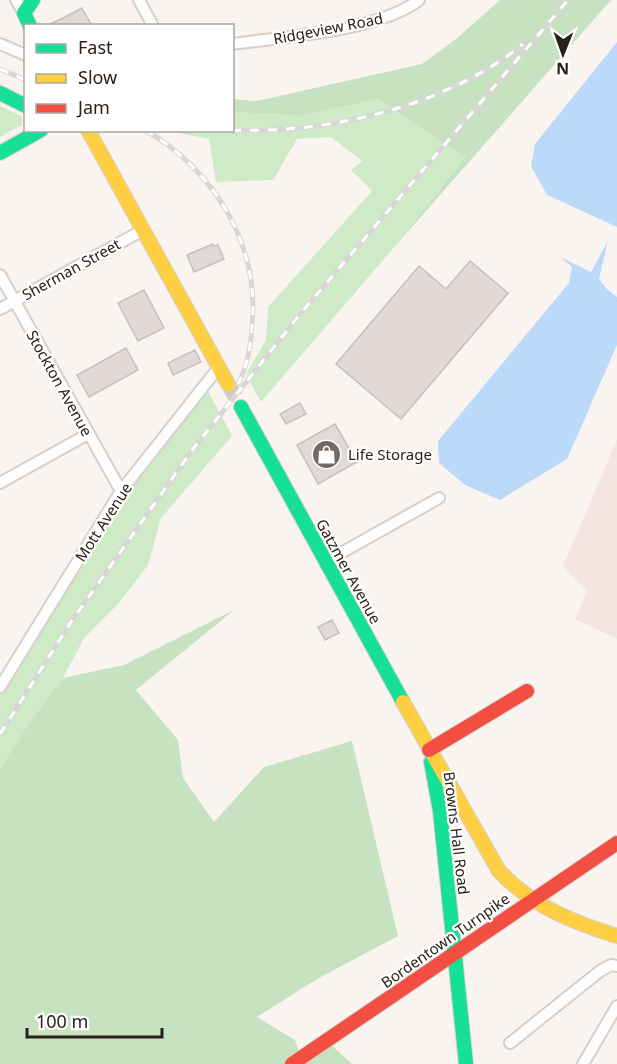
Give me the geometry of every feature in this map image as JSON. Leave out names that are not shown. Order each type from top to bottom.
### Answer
[{"type":"street","points":[[16,0],[27,20]]},
{"type":"street","points":[[27,20],[33,0]]},
{"type":"street","points":[[139,0],[152,24]]},
{"type":"street","name":"Ridgeview Road","points":[[234,44],[343,28],[388,17],[416,1]]},
{"type":"street","points":[[0,44],[24,54]]},
{"type":"street","points":[[0,93],[24,105]]},
{"type":"street","points":[[0,153],[37,132]]},
{"type":"street","points":[[89,132],[228,384]]},
{"type":"street","name":"Sherman Street","points":[[0,309],[143,230]]},
{"type":"street","name":"Stockton Avenue","points":[[0,275],[121,491]]},
{"type":"street","name":"Mott Avenue","points":[[0,687],[121,491],[219,367]]},
{"type":"street","name":"Gatzmer Avenue","points":[[241,406],[429,750],[499,871],[530,901],[553,913],[617,936]]},
{"type":"street","points":[[0,483],[88,434]]},
{"type":"street","points":[[325,562],[439,498]]},
{"type":"street","points":[[429,750],[527,692]]},
{"type":"street","name":"Browns Hall Road","points":[[429,750],[440,811],[466,1064]]},
{"type":"street","name":"Bordentown Turnpike","points":[[292,1064],[617,843]]},
{"type":"street","points":[[510,1043],[600,971],[611,964],[617,966]]},
{"type":"street","points":[[583,1064],[617,1006]]},
{"type":"shaded area","points":[[617,439],[617,639],[575,619],[587,591],[563,566]]},
{"type":"green space","points":[[500,0],[611,0],[390,252],[465,157],[378,99],[302,116],[234,112],[234,99],[257,101],[422,64],[456,39]]},
{"type":"green space","points":[[378,99],[465,157],[390,252],[261,402],[246,374],[266,340],[268,307],[372,191],[351,170],[362,161],[331,137],[297,139],[273,180],[216,182],[209,139],[173,132],[234,132],[234,112],[302,116]]},
{"type":"green space","points":[[0,106],[22,116],[22,125],[0,137]]},
{"type":"green space","points":[[207,389],[232,436],[161,518],[148,565],[118,604],[84,638],[63,678],[34,716],[0,768],[0,683],[123,490]]},
{"type":"green space","points":[[234,610],[136,690],[178,740],[183,778],[214,822],[264,767],[352,741],[398,936],[317,979],[257,1017],[295,1040],[301,1057],[327,1041],[352,1064],[0,1064],[0,768],[34,716],[63,678],[124,665]]},
{"type":"water","points":[[617,42],[617,227],[547,195],[531,166],[535,144]]},
{"type":"water","points":[[608,241],[599,279],[617,297],[617,345],[567,459],[500,500],[465,485],[439,463],[438,441],[569,283],[572,267],[560,257],[591,272]]},
{"type":"building","points":[[82,8],[91,24],[50,24]]},
{"type":"building","points":[[213,244],[218,245],[224,259],[194,272],[187,255]]},
{"type":"building","points":[[470,261],[508,293],[401,419],[336,364],[419,266],[446,289]]},
{"type":"building","points":[[144,290],[164,328],[138,341],[118,303]]},
{"type":"building","points":[[126,348],[138,370],[89,397],[77,375]]},
{"type":"building","points":[[195,350],[201,362],[173,375],[168,363]]},
{"type":"building","points":[[300,403],[306,414],[286,424],[280,414]]},
{"type":"building","name":"Life Storage","points":[[335,424],[357,462],[318,484],[297,445]]},
{"type":"building","points":[[332,620],[339,633],[325,640],[318,627]]},
{"type":"tunnel","points":[[228,384],[241,407]]},
{"type":"railway","points":[[0,734],[71,622],[193,449],[301,313],[568,0]]},
{"type":"railway","points":[[234,130],[308,127],[385,112],[423,100],[459,84],[493,66],[523,44]]},
{"type":"railway","points":[[0,69],[24,79]]},
{"type":"railway","points":[[148,132],[170,147],[212,189],[228,213],[240,239],[249,267],[253,296],[250,349],[238,384]]},
{"type":"traffic: fast","points":[[29,24],[24,13],[33,0]]},
{"type":"traffic: fast","points":[[0,93],[24,105]]},
{"type":"traffic: fast","points":[[0,153],[37,132]]},
{"type":"traffic: fast","points":[[241,407],[403,702]]},
{"type":"traffic: fast","points":[[431,762],[440,811],[466,1064]]},
{"type":"traffic: slow","points":[[89,132],[228,384]]},
{"type":"traffic: slow","points":[[403,702],[499,871],[539,903],[569,919],[617,936]]},
{"type":"traffic: jam","points":[[429,750],[527,691]]},
{"type":"traffic: jam","points":[[292,1064],[617,843]]},
{"type":"place","name":"Life Storage","points":[[327,454]]}]
